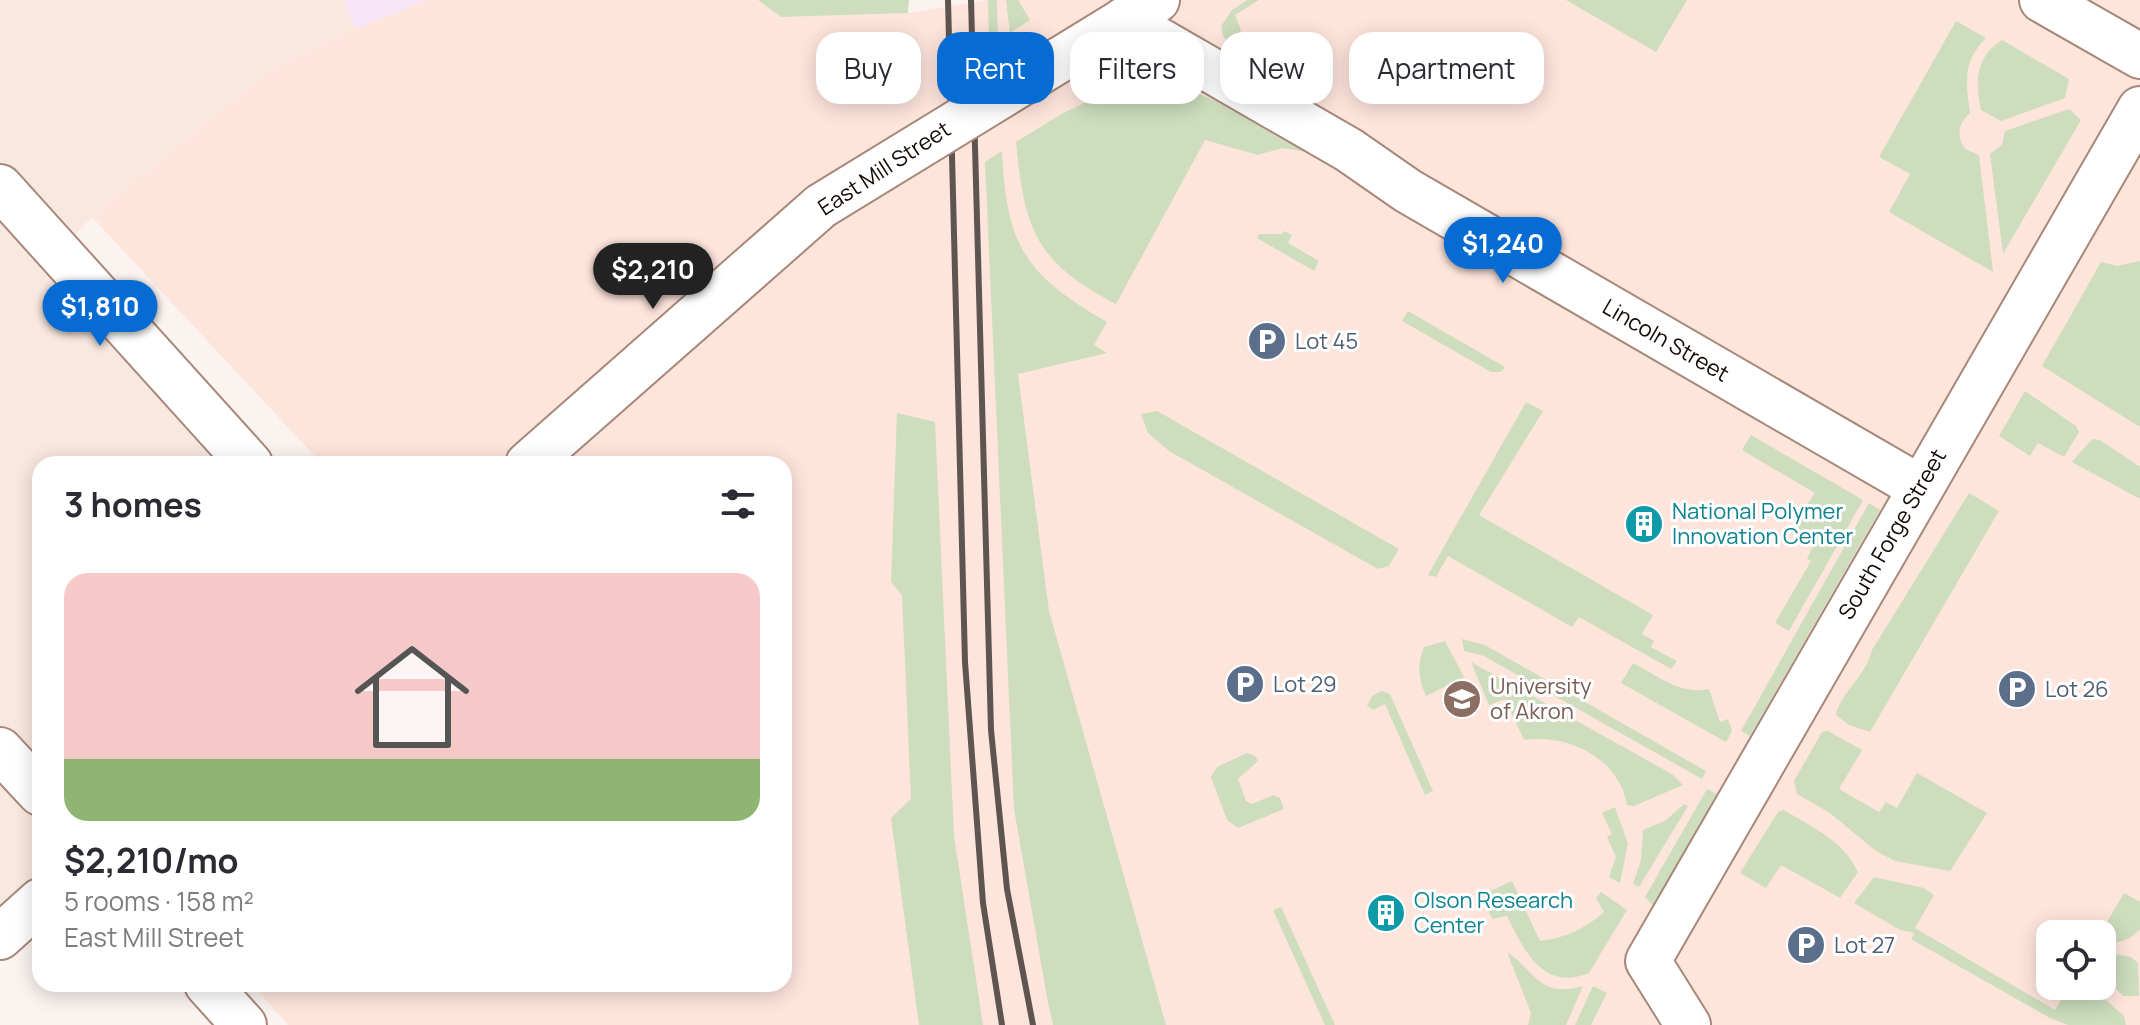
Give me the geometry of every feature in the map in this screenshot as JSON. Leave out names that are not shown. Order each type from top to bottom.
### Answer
[{"type":"street","points":[[2042,0],[2140,56]]},
{"type":"street","name":"East Mill Street","points":[[537,456],[821,206],[1141,10]]},
{"type":"street","name":"Lincoln Street","points":[[1141,10],[1408,191],[1919,487]]},
{"type":"street","name":"South Forge Street","points":[[1688,1025],[1648,961],[2140,109]]},
{"type":"street","points":[[0,187],[243,456]]},
{"type":"street","points":[[0,750],[32,784]]},
{"type":"street","points":[[0,937],[32,908]]},
{"type":"street","points":[[214,992],[244,1025]]},
{"type":"shaded area","points":[[0,0],[343,0],[355,29],[273,68],[92,217],[67,243],[0,169]]},
{"type":"shaded area","points":[[343,0],[428,0],[355,29]]},
{"type":"shaded area","name":"University of Akron","points":[[428,0],[758,0],[781,17],[908,13],[988,0],[2140,0],[2140,1025],[288,1025],[259,992],[792,992],[792,456],[315,456],[92,217],[273,68],[355,29]]},
{"type":"shaded area","points":[[0,192],[237,456],[32,456],[32,773],[0,738]]},
{"type":"shaded area","points":[[0,750],[32,784],[32,908],[0,937]]},
{"type":"green space","points":[[758,0],[909,0],[908,13],[781,17]]},
{"type":"green space","points":[[988,0],[997,0],[998,32],[989,32]]},
{"type":"green space","points":[[1006,0],[1018,0],[1030,20],[1010,32]]},
{"type":"green space","points":[[1247,0],[1259,0],[1235,15],[1240,32],[1222,32],[1221,26],[1232,10]]},
{"type":"green space","points":[[1566,0],[1687,0],[1656,52]]},
{"type":"green space","points":[[1956,21],[1986,38],[1969,64],[1970,113],[1963,121],[1959,135],[1965,149],[1979,155],[1993,272],[1889,212],[1910,174],[1879,157]]},
{"type":"green space","points":[[2002,40],[2069,79],[2065,98],[2001,121],[1981,110],[1979,71],[1986,54]]},
{"type":"green space","points":[[1204,96],[1307,152],[1282,148],[1258,155],[1205,140],[1116,304],[1089,289],[1051,258],[1030,221],[1016,142],[1082,104],[1204,104]]},
{"type":"green space","points":[[2069,109],[2081,120],[2003,254],[1990,154],[2002,145],[2005,131]]},
{"type":"green space","points":[[1002,151],[1009,211],[1025,254],[1056,288],[1107,322],[1094,345],[1107,353],[1018,374],[1049,611],[1166,1025],[1053,1025],[1048,1003],[1014,809],[985,162]]},
{"type":"green space","points":[[1284,231],[1292,235],[1288,243],[1319,261],[1314,271],[1257,238],[1259,234],[1282,234]]},
{"type":"green space","points":[[2140,261],[2140,427],[2042,366],[2101,262],[2117,266]]},
{"type":"green space","points":[[1408,311],[1505,367],[1501,372],[1491,372],[1402,321]]},
{"type":"green space","points":[[2025,391],[2076,426],[2079,432],[2064,457],[2038,443],[2030,456],[1999,436]]},
{"type":"green space","points":[[1526,402],[1543,411],[1479,515],[1653,615],[1642,634],[1654,641],[1651,647],[1677,661],[1671,669],[1579,617],[1572,627],[1448,556],[1436,577],[1428,575]]},
{"type":"green space","points":[[1157,411],[1399,549],[1389,566],[1378,569],[1169,451],[1148,433],[1141,414]]},
{"type":"green space","points":[[897,413],[935,422],[954,836],[983,1025],[919,1025],[891,818],[911,799],[902,595],[891,582]]},
{"type":"green space","points":[[1751,435],[1863,500],[1789,631],[1775,623],[1811,561],[1807,559],[1813,546],[1788,532],[1815,493],[1742,450]]},
{"type":"green space","points":[[2092,439],[2100,440],[2140,467],[2140,499],[2072,462]]},
{"type":"green space","points":[[1969,493],[1999,511],[1870,732],[1849,725],[1836,715],[1843,698]]},
{"type":"green space","points":[[1869,503],[1880,510],[1750,736],[1741,731]]},
{"type":"green space","points":[[1462,639],[1485,645],[1706,771],[1702,779],[1484,656],[1464,651]]},
{"type":"green space","points":[[1445,641],[1464,677],[1426,696],[1419,672],[1424,647]]},
{"type":"green space","points":[[1471,662],[1672,774],[1683,785],[1634,806],[1627,805],[1614,775],[1590,753],[1559,741],[1524,740],[1505,699],[1489,705]]},
{"type":"green space","points":[[1633,663],[1679,687],[1709,689],[1720,722],[1728,719],[1732,731],[1726,742],[1621,683]]},
{"type":"green space","points":[[1382,691],[1390,694],[1433,791],[1425,795],[1385,704],[1373,710],[1367,706],[1372,696]]},
{"type":"green space","points":[[1828,731],[1862,750],[1839,789],[1879,812],[1886,802],[1897,808],[1917,773],[1987,813],[1950,871],[1895,861],[1876,851],[1830,813],[1797,794],[1794,781],[1822,732]]},
{"type":"green space","points":[[1247,753],[1258,761],[1238,779],[1246,801],[1252,804],[1273,795],[1280,798],[1284,809],[1238,828],[1227,820],[1211,777],[1217,767]]},
{"type":"green space","points":[[1707,789],[1717,794],[1654,907],[1645,897]]},
{"type":"green space","points":[[1684,804],[1688,806],[1639,887],[1633,884],[1641,860],[1643,830],[1665,821]]},
{"type":"green space","points":[[1615,807],[1628,844],[1620,883],[1609,877],[1616,857],[1607,837],[1612,834],[1602,813]]},
{"type":"green space","points":[[1784,810],[1836,843],[1852,861],[1858,872],[1840,898],[1781,865],[1766,888],[1740,873],[1778,812]]},
{"type":"green space","points":[[1874,877],[1924,888],[1934,895],[1915,928],[2055,1010],[2061,1000],[2106,1000],[2124,1016],[2126,1025],[2068,1025],[2050,1018],[1911,939],[1915,933],[1900,930],[1854,903]]},
{"type":"green space","points":[[1512,881],[1540,941],[1574,932],[1597,918],[1604,912],[1596,898],[1601,892],[1627,910],[1589,973],[1559,977],[1547,972],[1528,954],[1507,916],[1492,919],[1481,895]]},
{"type":"green space","points":[[2124,893],[2140,902],[2140,929],[2130,938],[2116,942],[2116,920],[2108,920]]},
{"type":"green space","points":[[1281,907],[1335,1025],[1325,1025],[1273,910]]},
{"type":"green space","points":[[1507,952],[1547,986],[1568,989],[1583,986],[1566,1025],[1528,1025],[1531,1013]]},
{"type":"green space","points":[[2116,954],[2131,957],[2138,963],[2139,996],[2123,996],[2116,989]]},
{"type":"green space","points":[[1593,986],[1607,993],[1591,1025],[1575,1025]]},
{"type":"railway","points":[[948,0],[965,662],[983,903],[1002,1025]]},
{"type":"railway","points":[[971,0],[991,730],[1007,889],[1033,1025]]},
{"type":"place","name":"Lot 45","points":[[1267,341]]},
{"type":"place","name":"National Polymer Innovation Center","points":[[1644,524]]},
{"type":"place","name":"Lot 29","points":[[1245,684]]},
{"type":"place","name":"Lot 26","points":[[2017,689]]},
{"type":"place","name":"University of Akron","points":[[1462,699]]},
{"type":"place","name":"Olson Research Center","points":[[1386,913]]},
{"type":"place","name":"Lot 27","points":[[1806,945]]}]
